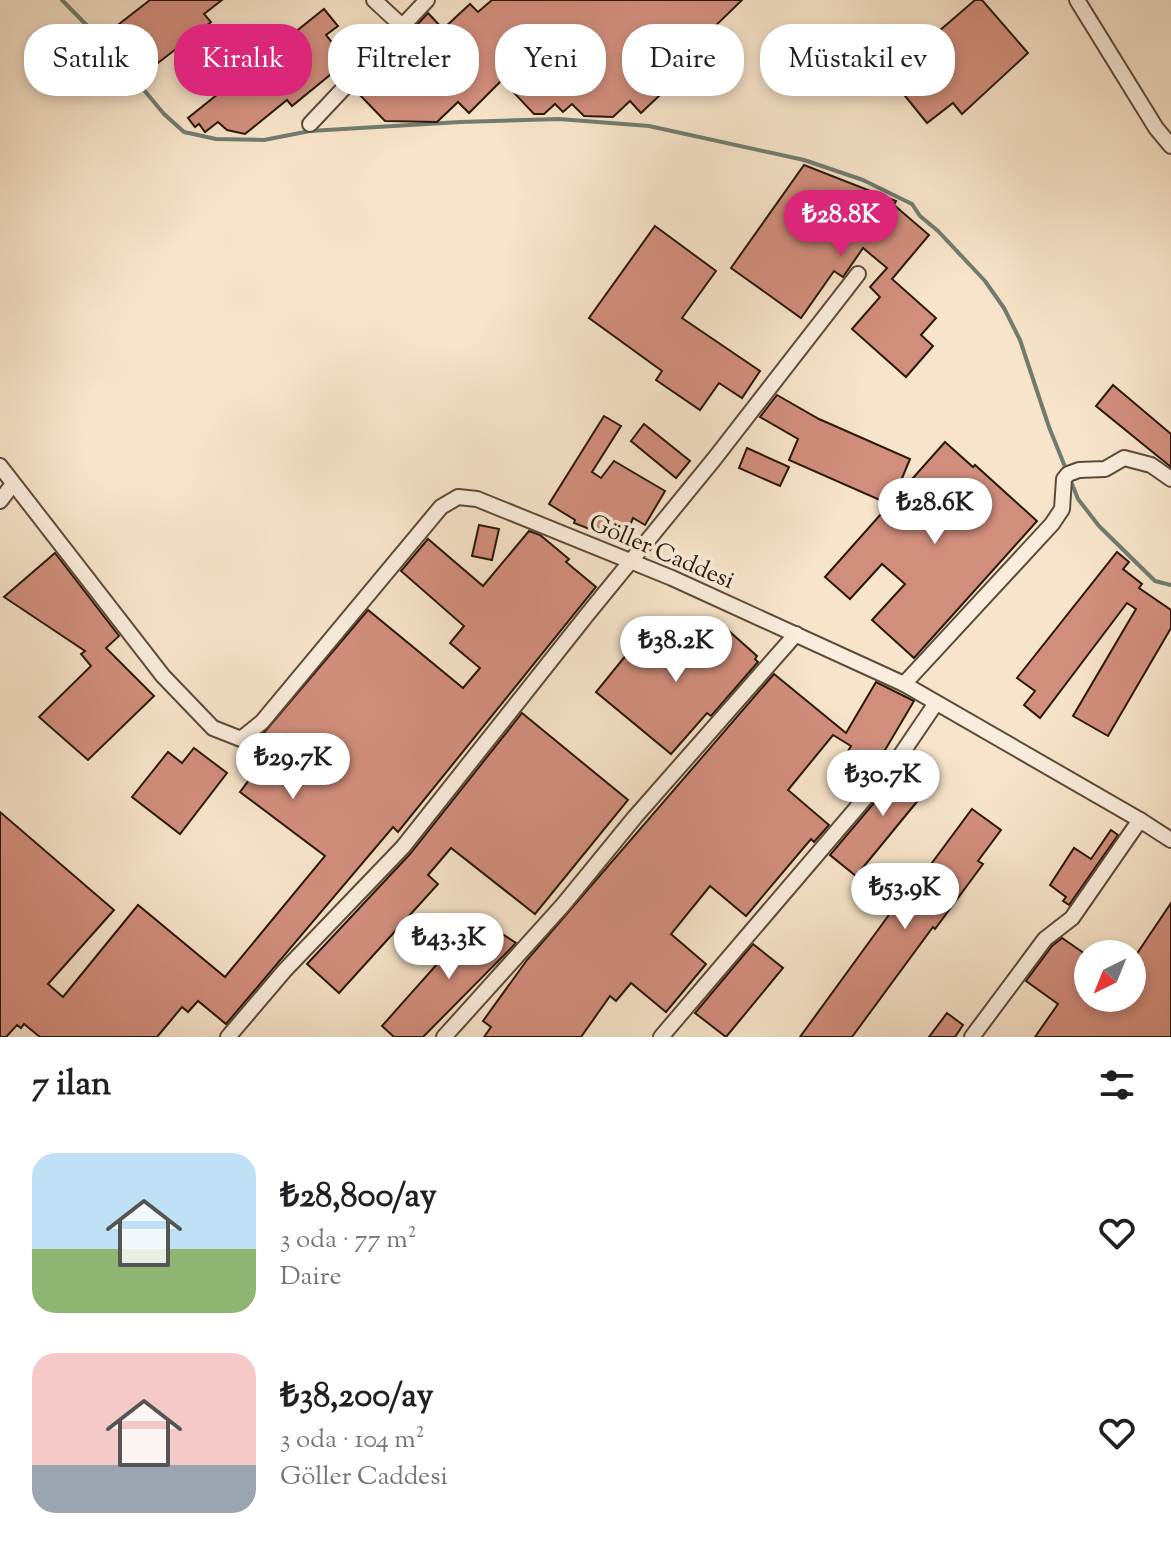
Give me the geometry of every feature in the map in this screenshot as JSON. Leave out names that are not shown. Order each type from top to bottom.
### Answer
[{"type":"street","points":[[374,0],[400,24]]},
{"type":"street","points":[[404,24],[427,0]]},
{"type":"street","points":[[1077,0],[1156,128],[1171,146]]},
{"type":"street","points":[[310,124],[336,96]]},
{"type":"street","points":[[228,1037],[285,970],[403,847],[858,274]]},
{"type":"street","points":[[904,684],[1052,524],[1062,509],[1064,479],[1072,472],[1105,469],[1124,458],[1151,465],[1171,479]]},
{"type":"street","points":[[0,466],[13,484],[0,501]]},
{"type":"street","name":"Göller Caddesi","points":[[13,484],[188,704],[213,728],[241,739],[262,722],[441,507],[458,497],[477,499],[631,561],[904,684],[1171,840]]},
{"type":"street","points":[[444,1037],[563,905],[635,817],[796,634]]},
{"type":"street","points":[[661,1037],[896,762],[936,703]]},
{"type":"street","points":[[972,1037],[1045,939],[1072,918],[1140,820]]},
{"type":"building","points":[[150,0],[222,0],[204,14],[211,22],[208,24],[174,24],[174,51],[158,63],[158,24],[119,24]]},
{"type":"building","points":[[492,0],[742,0],[717,24],[622,24],[622,96],[659,96],[641,113],[630,101],[613,117],[584,116],[572,104],[563,112],[555,104],[544,114],[534,114],[517,96],[606,96],[606,24],[495,24],[495,87],[469,113],[458,102],[437,122],[385,121],[361,96],[479,96],[479,24],[448,24],[470,4],[478,12]]},
{"type":"building","points":[[975,0],[982,0],[1028,53],[962,114],[953,103],[927,123],[905,96],[955,96],[955,24],[947,24]]},
{"type":"building","points":[[324,9],[336,24],[328,24],[326,35],[328,77],[312,90],[312,24],[305,24]]},
{"type":"building","points":[[428,13],[438,24],[418,24]]},
{"type":"building","points":[[215,96],[304,96],[292,106],[287,100],[245,134],[227,130],[218,122],[205,132],[199,124],[195,127],[188,118]]},
{"type":"building","points":[[804,165],[896,201],[894,205],[929,235],[892,279],[936,318],[921,335],[933,346],[906,377],[852,329],[880,297],[870,287],[887,268],[863,248],[843,277],[834,271],[801,318],[731,268]]},
{"type":"building","points":[[655,226],[716,271],[682,318],[760,371],[742,398],[719,383],[700,410],[656,380],[662,371],[589,318]]},
{"type":"building","points":[[1113,385],[1171,434],[1171,467],[1096,406]]},
{"type":"building","points":[[777,395],[819,419],[910,459],[891,505],[789,460],[798,439],[760,417]]},
{"type":"building","points":[[604,416],[621,426],[592,472],[601,478],[614,461],[665,491],[645,525],[633,518],[623,542],[574,523],[575,520],[549,504]]},
{"type":"building","points":[[644,424],[690,461],[676,478],[631,441]]},
{"type":"building","points":[[945,442],[1037,521],[914,658],[872,620],[905,584],[882,564],[850,599],[825,577]]},
{"type":"building","points":[[747,448],[789,467],[780,486],[739,468]]},
{"type":"building","points":[[479,525],[499,529],[492,560],[472,556]]},
{"type":"building","points":[[529,531],[540,535],[569,559],[566,562],[596,587],[398,832],[393,827],[226,1024],[198,1001],[188,1012],[182,1007],[157,1037],[40,1037],[24,1024],[21,1028],[17,1025],[6,1037],[0,1037],[0,812],[114,910],[48,984],[63,997],[138,905],[225,977],[325,856],[240,792],[269,753],[256,742],[368,610],[463,688],[480,668],[450,643],[464,626],[401,571],[428,539],[483,586]]},
{"type":"building","points":[[1117,552],[1129,562],[1123,569],[1142,584],[1139,588],[1171,610],[1171,628],[1108,736],[1073,716],[1136,609],[1127,603],[1040,718],[1024,705],[1035,691],[1017,678]]},
{"type":"building","points":[[55,553],[119,636],[106,648],[154,696],[88,760],[39,717],[91,666],[81,654],[85,651],[4,597]]},
{"type":"building","points":[[721,624],[757,656],[755,659],[758,662],[711,716],[707,713],[671,754],[596,692],[644,633],[651,639],[657,632],[690,660]]},
{"type":"building","points":[[774,674],[846,733],[876,682],[914,701],[878,762],[862,781],[839,767],[851,746],[833,735],[788,790],[829,825],[814,842],[811,839],[746,916],[710,886],[671,934],[706,964],[666,1012],[631,983],[616,1001],[610,996],[581,1037],[484,1037],[491,1027],[483,1021],[527,960]]},
{"type":"building","points":[[522,713],[628,800],[535,914],[451,848],[428,875],[438,884],[339,993],[307,964],[410,854]]},
{"type":"building","points":[[194,748],[227,773],[180,834],[132,797],[168,752],[182,763]]},
{"type":"building","points":[[922,762],[938,776],[856,876],[830,855],[906,765],[913,772]]},
{"type":"building","points":[[972,809],[1001,830],[978,861],[983,864],[935,929],[933,927],[852,1037],[800,1037],[891,912],[894,914]]},
{"type":"building","points":[[1111,830],[1118,835],[1069,905],[1063,901],[1066,897],[1050,885],[1074,848],[1091,859]]},
{"type":"building","points":[[1171,903],[1171,1037],[1035,1037],[1058,1004],[1026,981],[1052,946],[1062,938],[1074,946],[1074,1012],[1146,1012],[1146,940]]},
{"type":"building","points":[[478,918],[516,943],[423,1037],[394,1037],[382,1026]]},
{"type":"building","points":[[753,944],[783,968],[726,1037],[695,1013]]},
{"type":"building","points":[[947,1013],[963,1025],[955,1037],[929,1037]]},
{"type":"waterway","points":[[62,0],[108,47],[164,114],[184,132],[216,139],[264,140],[310,131],[460,122],[559,119],[649,126],[804,160],[863,180],[912,204],[920,216],[985,281],[1004,308],[1020,340],[1049,427],[1078,499],[1099,526],[1155,581],[1171,585]]}]
